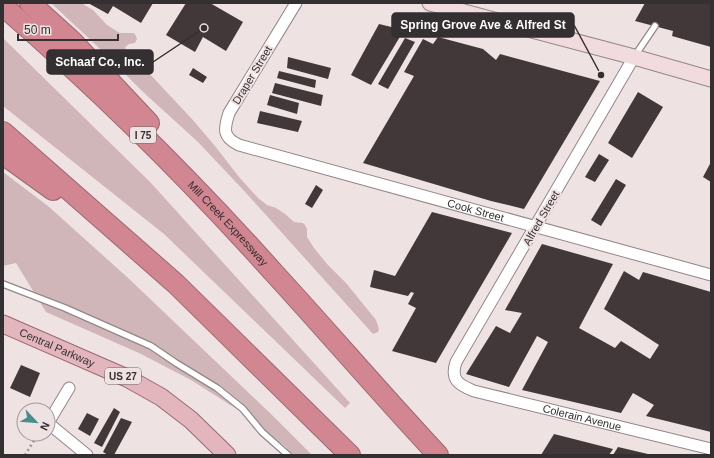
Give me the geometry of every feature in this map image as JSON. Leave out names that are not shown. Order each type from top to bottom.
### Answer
[{"type":"highway","points":[[30,3],[73,42],[136,108],[274,272]]},
{"type":"highway","name":"Mill Creek Expressway","points":[[3,6],[59,54],[128,120],[200,194],[274,272],[348,357],[438,455]]},
{"type":"highway","points":[[3,132],[208,314],[350,455]]},
{"type":"highway","points":[[3,154],[142,254]]},
{"type":"main road","points":[[430,3],[711,79]]},
{"type":"main road","name":"Central Parkway","points":[[3,324],[127,378],[161,397],[191,420],[228,455]]},
{"type":"street","name":"Draper Street","points":[[239,145],[232,142],[226,135],[224,128],[229,113],[296,3]]},
{"type":"street","name":"Alfred Street","points":[[456,380],[454,368],[456,362],[634,57]]},
{"type":"street","name":"Cook Street","points":[[239,145],[711,275]]},
{"type":"street","name":"Colerain Avenue","points":[[456,380],[460,385],[474,391],[711,449]]},
{"type":"street","points":[[69,388],[48,423],[87,455]]},
{"type":"lane","points":[[634,57],[655,26]]},
{"type":"lane","points":[[3,284],[65,308],[151,346],[217,388],[242,409],[262,432],[288,455]]},
{"type":"path","points":[[25,455],[33,442]]},
{"type":"shaded area","points":[[51,3],[81,3],[93,10],[107,25],[120,33],[135,34],[137,39],[135,43],[129,44],[125,47],[128,54],[146,70],[192,119],[258,198],[267,205],[276,208],[285,214],[294,222],[303,223],[305,225],[307,229],[307,237],[314,248],[346,283],[376,320],[379,329],[378,332],[373,334],[198,142],[142,91]]},
{"type":"shaded area","points":[[3,38],[151,183],[350,403],[345,408],[164,234],[3,106]]},
{"type":"shaded area","points":[[3,172],[48,206],[127,277],[312,455],[293,455],[286,447],[243,413],[191,380],[139,353],[46,312],[16,263],[3,266]]},
{"type":"building","points":[[88,3],[153,3],[141,23],[113,6],[108,14]]},
{"type":"building","points":[[186,3],[210,3],[243,22],[226,51],[203,37],[195,52],[166,35]]},
{"type":"building","points":[[645,3],[711,3],[711,47],[672,36],[673,31],[635,21]]},
{"type":"building","points":[[379,24],[404,30],[371,85],[351,75]]},
{"type":"building","points":[[438,37],[483,49],[496,60],[500,54],[600,81],[524,209],[491,201],[363,163],[414,76],[404,72],[423,39],[433,44]]},
{"type":"building","points":[[405,38],[415,42],[388,89],[378,84]]},
{"type":"building","points":[[288,57],[331,68],[328,79],[287,68]]},
{"type":"building","points":[[193,68],[207,77],[203,83],[189,75]]},
{"type":"building","points":[[279,71],[316,80],[315,88],[277,78]]},
{"type":"building","points":[[275,83],[323,95],[321,106],[272,93]]},
{"type":"building","points":[[638,92],[663,107],[632,158],[608,143]]},
{"type":"building","points":[[270,95],[299,103],[297,114],[267,105]]},
{"type":"building","points":[[260,111],[302,121],[298,132],[257,123]]},
{"type":"building","points":[[599,154],[609,160],[595,182],[585,177]]},
{"type":"building","points":[[711,162],[711,182],[703,177]]},
{"type":"building","points":[[616,179],[626,185],[601,226],[591,220]]},
{"type":"building","points":[[316,185],[323,190],[312,208],[305,204]]},
{"type":"building","points":[[432,212],[512,233],[436,363],[392,351],[416,308],[408,304],[414,293],[411,292],[408,296],[370,287],[374,270],[395,276]]},
{"type":"building","points":[[542,244],[613,264],[579,328],[615,348],[621,341],[650,359],[659,345],[604,309],[624,271],[639,280],[643,272],[711,292],[711,432],[646,416],[654,405],[633,393],[621,413],[522,390],[548,342],[537,336],[509,387],[466,374],[496,326],[510,333],[522,313],[505,310]]},
{"type":"building","points":[[21,365],[40,373],[30,397],[10,388]]},
{"type":"building","points":[[114,408],[120,412],[102,447],[94,443]]},
{"type":"building","points":[[87,413],[99,419],[90,436],[78,429]]},
{"type":"building","points":[[121,418],[132,422],[114,455],[108,455],[103,452]]},
{"type":"building","points":[[554,434],[613,449],[609,455],[541,455]]},
{"type":"building","points":[[618,447],[648,454],[613,455]]},
{"type":"place","name":"Schaaf Co., Inc.","points":[[204,28]]},
{"type":"place","name":"Spring Grove Ave & Alfred St","points":[[601,75]]}]
